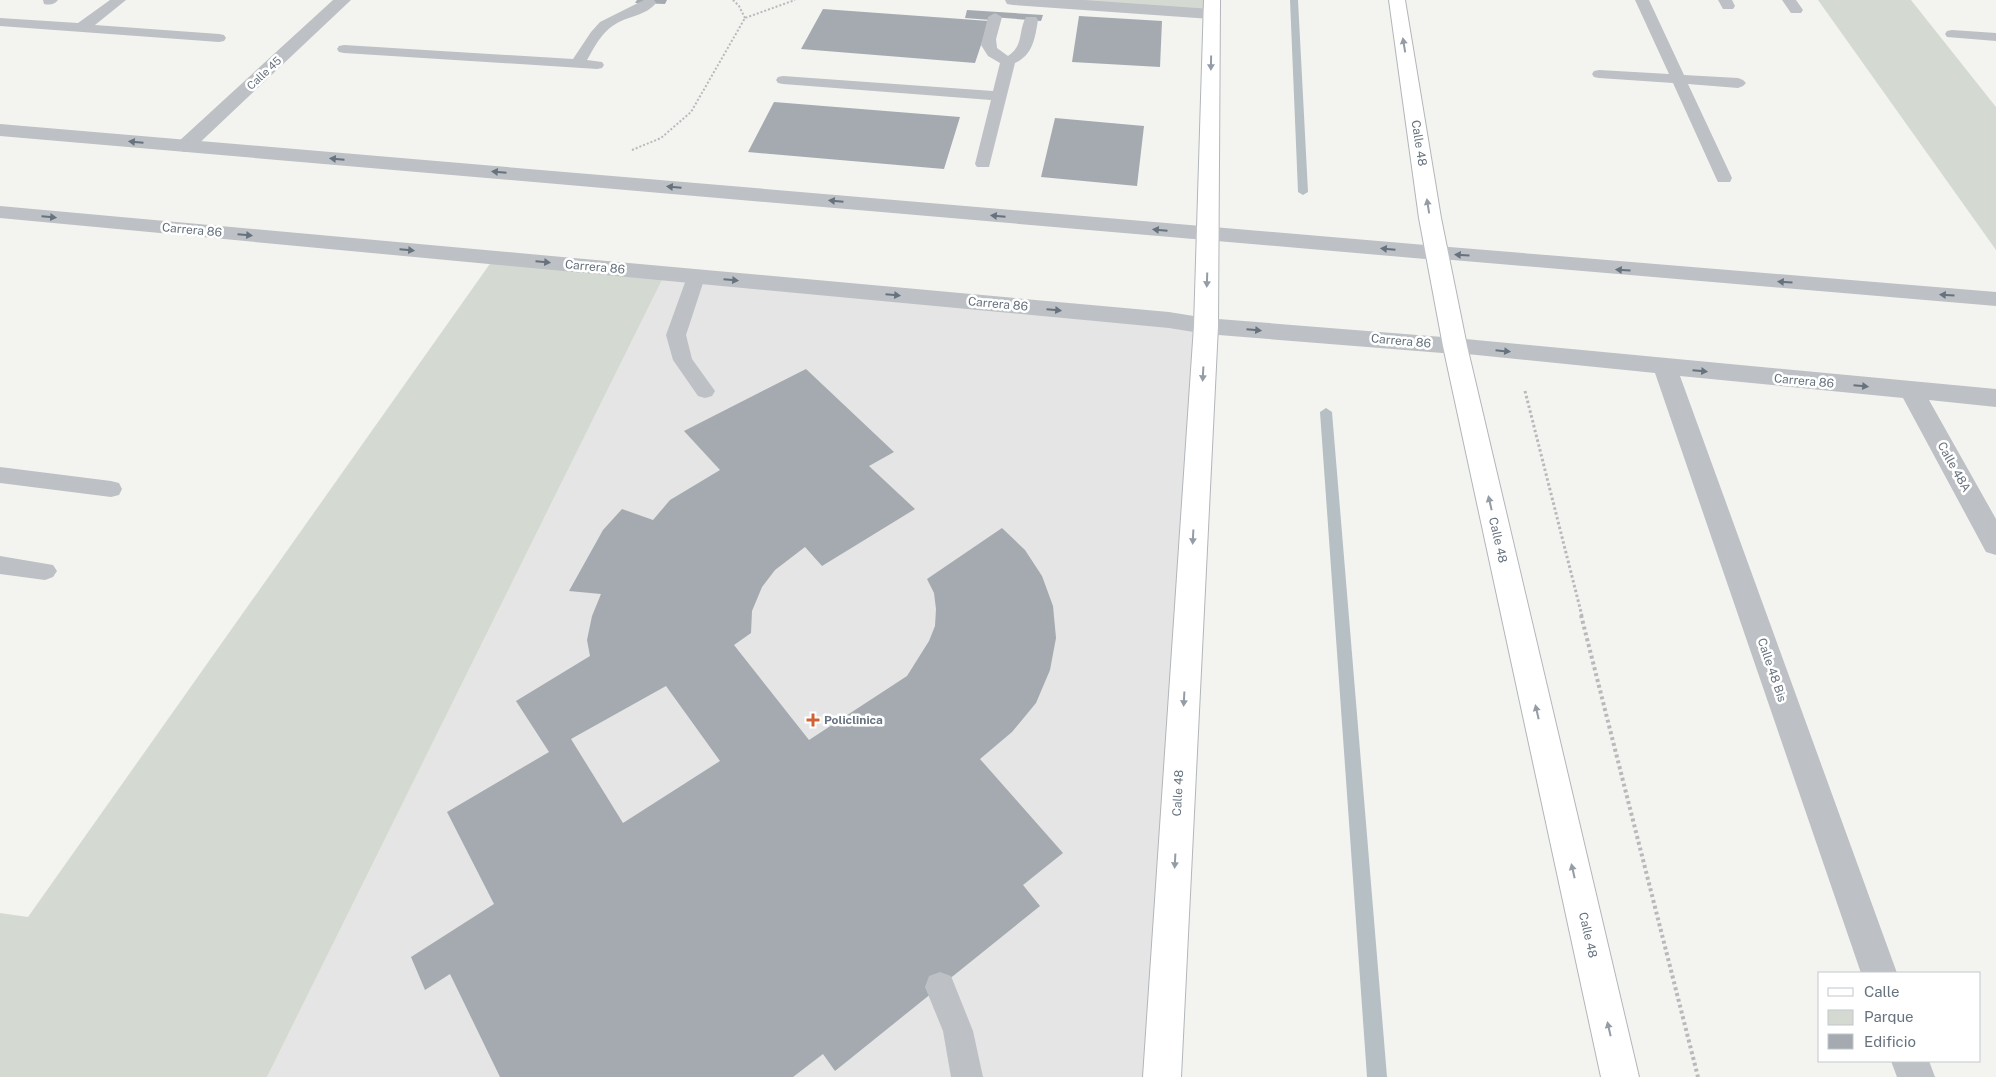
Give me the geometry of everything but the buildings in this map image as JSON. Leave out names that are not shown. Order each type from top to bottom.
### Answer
[{"type":"main road","name":"Calle 48","points":[[1397,0],[1437,254],[1455,346],[1620,1077]]},
{"type":"main road","name":"Calle 48","points":[[1162,1077],[1206,326],[1212,7]]},
{"type":"street","name":"Calle 45","points":[[185,146],[343,0]]},
{"type":"street","points":[[1013,0],[1034,12],[1212,7]]},
{"type":"street","points":[[0,130],[1437,254],[1996,299]]},
{"type":"street","name":"Carrera 86","points":[[0,212],[1169,320],[1206,326],[1455,346],[1665,368],[1996,398]]},
{"type":"street","name":"Calle 48 Bis","points":[[1665,368],[1879,972]]},
{"type":"street","name":"Calle 48A","points":[[1912,391],[1996,544]]},
{"type":"street","points":[[1910,1062],[1916,1077]]},
{"type":"lane","points":[[81,28],[119,0]]},
{"type":"lane","points":[[1642,0],[1724,178]]},
{"type":"lane","points":[[577,64],[604,26],[611,21],[636,12],[649,3]]},
{"type":"lane","points":[[998,10],[988,44],[989,50],[992,54],[1008,61],[1017,57],[1026,48],[1034,12]]},
{"type":"lane","points":[[0,22],[219,38]]},
{"type":"lane","points":[[1952,34],[1996,37]]},
{"type":"lane","points":[[344,49],[597,65]]},
{"type":"lane","points":[[983,164],[1008,61]]},
{"type":"lane","points":[[1599,74],[1738,83]]},
{"type":"lane","points":[[783,80],[1000,96]]},
{"type":"lane","points":[[696,277],[676,335],[683,360],[705,391]]},
{"type":"lane","points":[[0,474],[111,489]]},
{"type":"lane","points":[[0,565],[46,571]]},
{"type":"lane","points":[[940,987],[958,1031],[967,1077]]},
{"type":"path","points":[[733,0],[739,6],[745,18]]},
{"type":"path","points":[[568,178],[661,138],[691,112],[745,18],[795,0]]},
{"type":"path","points":[[1525,392],[1698,1077]]},
{"type":"shaded area","name":"Policlinica","points":[[665,274],[1206,326],[1162,1077],[267,1077]]},
{"type":"green space","points":[[1013,0],[1212,0],[1211,14]]},
{"type":"green space","points":[[1818,0],[1911,0],[1996,107],[1996,250]]},
{"type":"green space","points":[[494,258],[665,274],[267,1077],[0,1077],[0,913],[28,917]]},
{"type":"waterway","points":[[1294,0],[1303,192]]},
{"type":"waterway","points":[[1326,412],[1377,1077]]},
{"type":"place","name":"Policlinica","points":[[813,720]]}]
